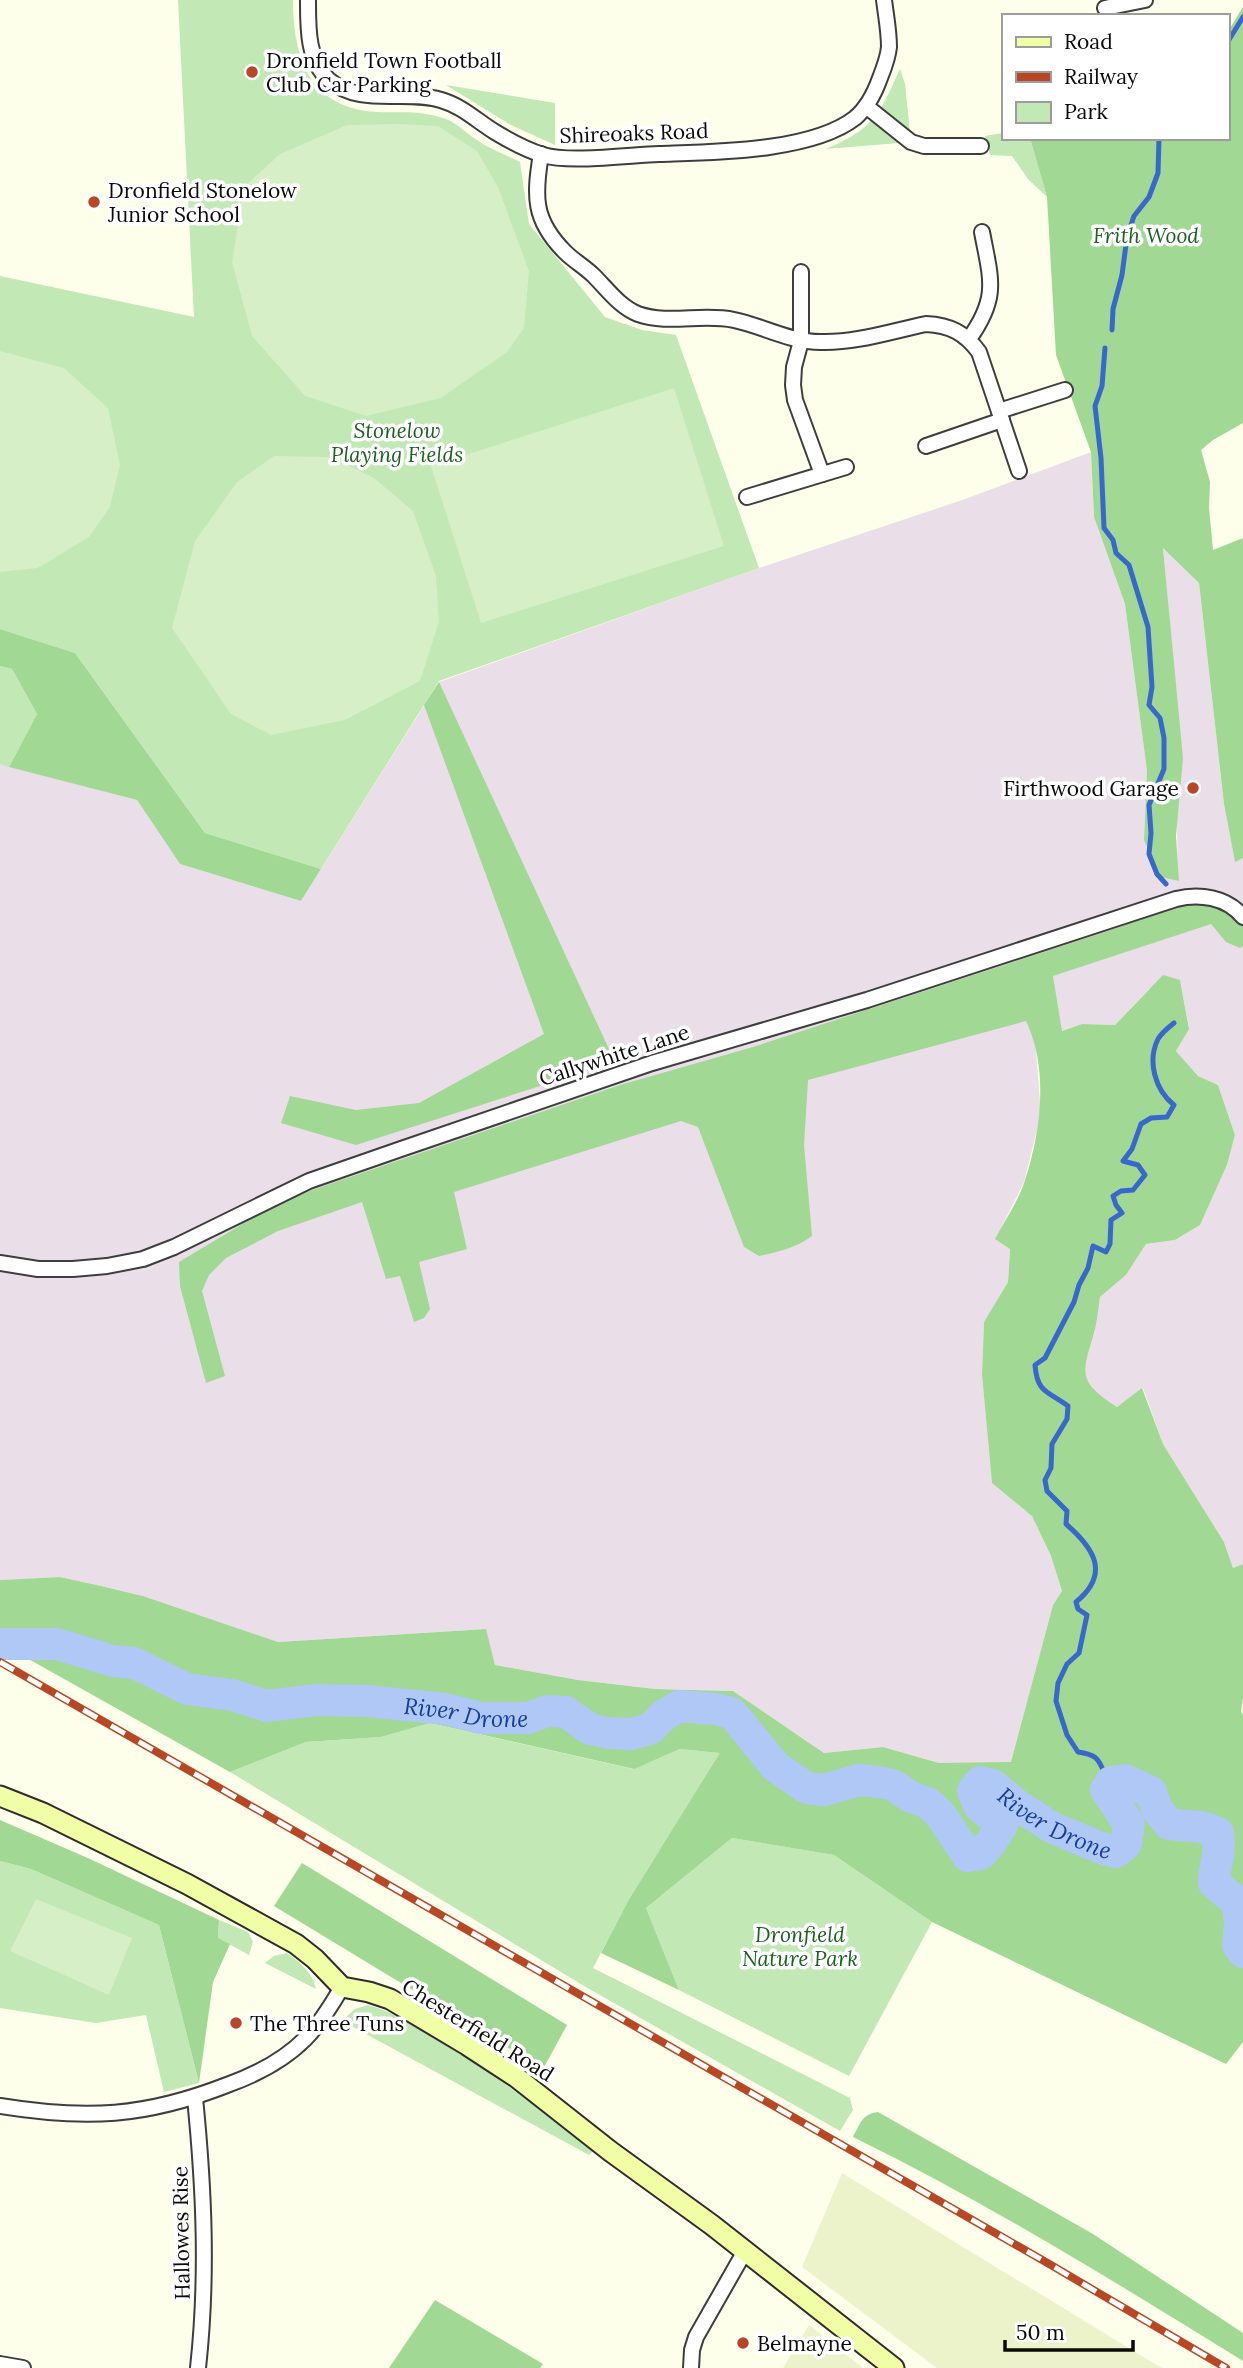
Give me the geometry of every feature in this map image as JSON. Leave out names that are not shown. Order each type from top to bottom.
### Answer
[{"type":"main road","points":[[0,1796],[187,1884],[296,1944],[342,1987]]},
{"type":"main road","name":"Chesterfield Road","points":[[342,1987],[390,1999],[507,2071],[745,2251],[894,2368]]},
{"type":"street","name":"Shireoaks Road","points":[[308,0],[308,29],[312,50],[326,78],[339,87],[372,97],[430,97],[447,102],[467,112],[496,133],[555,158],[699,153],[805,141],[836,129],[856,117],[877,87],[889,50],[884,0]]},
{"type":"street","points":[[1105,8],[1145,0]]},
{"type":"street","points":[[866,106],[911,142],[924,146],[981,146]]},
{"type":"street","points":[[541,154],[535,188],[538,209],[546,229],[565,252],[593,275],[615,299],[636,313],[663,319],[732,320],[801,341],[837,342],[926,324],[940,324],[955,329],[970,339],[979,352],[1018,471]]},
{"type":"street","points":[[970,339],[982,320],[990,296],[982,232]]},
{"type":"street","points":[[801,272],[801,341],[793,385],[795,400],[822,474]]},
{"type":"street","points":[[926,446],[1065,390]]},
{"type":"street","points":[[747,497],[846,467]]},
{"type":"street","name":"Callywhite Lane","points":[[0,1263],[38,1269],[73,1269],[143,1259],[174,1247],[299,1185],[387,1153],[652,1063],[867,1000],[1176,899],[1192,895],[1213,898],[1227,904],[1243,917]]},
{"type":"street","points":[[0,2106],[43,2113],[96,2115],[169,2106],[195,2098],[252,2076],[290,2053],[317,2026],[342,1987]]},
{"type":"street","name":"Hallowes Rise","points":[[195,2098],[205,2241],[198,2368]]},
{"type":"street","points":[[691,2368],[696,2337],[745,2251]]},
{"type":"street","points":[[0,2364],[23,2368]]},
{"type":"shaded area","points":[[1091,452],[1094,517],[1125,604],[1147,771],[1144,840],[1178,881],[1174,670],[1163,547],[1199,583],[1224,804],[1235,861],[1243,858],[1243,1564],[1233,1568],[1224,1542],[1163,1444],[1143,1388],[1117,1407],[1094,1392],[1084,1375],[1100,1297],[1126,1275],[1146,1244],[1175,1240],[1200,1225],[1227,1165],[1235,1135],[1218,1085],[1198,1076],[1176,1051],[1189,1028],[1180,980],[1149,989],[1115,1025],[1082,1024],[1035,1040],[1041,1114],[1024,1182],[996,1238],[1010,1248],[1008,1282],[984,1323],[982,1375],[992,1482],[1032,1516],[1051,1556],[1062,1591],[1053,1605],[1011,1763],[939,1763],[883,1747],[824,1753],[733,1691],[655,1689],[578,1680],[495,1665],[485,1629],[278,1642],[143,1596],[101,1586],[60,1577],[0,1580],[0,764],[137,800],[180,864],[301,901],[439,682],[759,568],[965,499]]},
{"type":"green space","name":"Stonelow Playing Fields","points":[[178,0],[293,0],[294,22],[302,61],[321,91],[336,102],[355,109],[419,113],[446,119],[482,143],[520,162],[529,224],[605,317],[642,330],[676,335],[759,568],[439,681],[321,869],[205,833],[75,653],[0,629],[0,276],[194,317]]},
{"type":"green space","name":"Frith Wood","points":[[1243,7],[1243,423],[1201,450],[1210,482],[1209,508],[1213,550],[1243,538],[1243,858],[1235,862],[1224,804],[1199,583],[1163,548],[1183,758],[1176,836],[1179,881],[1161,877],[1144,840],[1147,771],[1125,604],[1094,517],[1091,452],[1056,355],[1047,197],[1031,140],[1229,140],[1229,30]]},
{"type":"green space","points":[[900,69],[905,84],[911,142],[826,149],[855,134],[874,118]]},
{"type":"green space","points":[[446,85],[555,103],[555,145],[511,125]]},
{"type":"green space","points":[[347,125],[438,126],[477,151],[498,187],[529,271],[524,328],[507,352],[441,398],[366,416],[305,396],[252,336],[232,262],[244,187],[280,154]]},
{"type":"green space","points":[[1002,133],[1002,140],[1031,140],[1047,197],[1028,179],[1012,156],[990,155],[985,136]]},
{"type":"green space","points":[[0,351],[64,368],[108,408],[120,465],[110,507],[89,537],[38,568],[0,572]]},
{"type":"green space","points":[[674,388],[724,546],[481,623],[431,466]]},
{"type":"green space","points":[[274,456],[331,457],[374,478],[413,511],[436,576],[439,622],[420,681],[345,720],[271,735],[231,714],[172,628],[195,541],[237,482]]},
{"type":"green space","points":[[0,629],[75,653],[205,833],[321,869],[301,901],[180,864],[137,800],[9,767],[37,714],[12,669],[0,666]]},
{"type":"green space","points":[[0,666],[12,669],[37,714],[9,767],[0,764]]},
{"type":"green space","points":[[439,682],[615,1062],[356,1145],[281,1123],[290,1096],[356,1110],[419,1103],[544,1034],[424,705]]},
{"type":"green space","points":[[1204,904],[1232,911],[1243,927],[1243,946],[1240,948],[1226,942],[1211,924],[1053,976],[1062,1031],[1082,1024],[1115,1025],[1163,975],[1180,980],[1189,1029],[1176,1051],[1198,1076],[1218,1085],[1235,1135],[1227,1165],[1200,1225],[1175,1240],[1146,1244],[1126,1275],[1100,1297],[1096,1327],[1085,1370],[1090,1385],[1096,1392],[1117,1407],[1142,1388],[1163,1444],[1224,1542],[1233,1568],[1243,1564],[1243,2042],[1226,2064],[932,1922],[834,1855],[732,1838],[646,1908],[679,1990],[601,1953],[628,1901],[720,1753],[680,1749],[634,1769],[430,1723],[381,1737],[306,1742],[230,1772],[0,1643],[0,1580],[60,1577],[143,1596],[278,1642],[486,1629],[495,1665],[578,1680],[655,1689],[733,1691],[824,1753],[883,1747],[939,1763],[1011,1762],[1053,1605],[1062,1591],[1051,1556],[1032,1516],[992,1483],[982,1375],[984,1322],[1008,1282],[1010,1249],[995,1239],[1022,1187],[1031,1161],[1038,1121],[1038,1059],[1026,1021],[808,1080],[804,1145],[812,1236],[800,1244],[780,1251],[759,1256],[744,1247],[698,1127],[681,1121],[454,1192],[467,1249],[419,1262],[430,1309],[424,1318],[414,1322],[400,1276],[386,1279],[362,1202],[278,1231],[226,1258],[209,1275],[202,1291],[225,1376],[206,1383],[180,1286],[179,1262],[244,1223],[309,1191],[620,1085],[753,1047],[1181,905]]},
{"type":"green space","points":[[430,1723],[633,1769],[680,1749],[721,1753],[628,1901],[593,1968],[850,2098],[853,2110],[840,2131],[584,1986],[230,1772],[306,1742],[381,1737]]},
{"type":"green space","points":[[0,1820],[219,1920],[218,1938],[230,1944],[213,1982],[199,2083],[159,1925],[31,1869],[0,1861]]},
{"type":"green space","name":"Dronfield Nature Park","points":[[732,1838],[834,1855],[932,1922],[849,2076],[679,1990],[646,1908]]},
{"type":"green space","points":[[0,1861],[31,1869],[159,1925],[199,2083],[164,2092],[146,2015],[96,2023],[0,2008]]},
{"type":"green space","points":[[302,1863],[567,2025],[543,2069],[274,1906]]},
{"type":"green space","points":[[36,1899],[132,1938],[109,1995],[10,1951]]},
{"type":"green space","points":[[219,1920],[248,1932],[253,1942],[249,1955],[218,1938]]},
{"type":"green space","points":[[287,1953],[305,1968],[316,1989],[265,1963],[274,1956]]},
{"type":"green space","points":[[368,2005],[406,2020],[440,2040],[594,2150],[589,2155],[342,2021],[355,2009]]},
{"type":"green space","points":[[878,2112],[1093,2234],[1243,2333],[1243,2361],[1002,2216],[853,2137],[865,2117]]},
{"type":"green space","points":[[842,2173],[1162,2368],[937,2368],[802,2267]]},
{"type":"green space","points":[[435,2300],[543,2364],[540,2368],[389,2368]]},
{"type":"green space","points":[[809,2325],[863,2368],[783,2368]]},
{"type":"waterway","points":[[1229,40],[1243,17]]},
{"type":"waterway","points":[[1112,330],[1113,309],[1122,275],[1127,237],[1134,216],[1149,197],[1158,173],[1159,140]]},
{"type":"waterway","points":[[1105,348],[1102,386],[1095,406],[1101,458],[1104,528],[1113,540],[1116,553],[1129,565],[1148,627],[1152,687],[1149,705],[1160,718],[1164,738],[1164,769],[1149,805],[1149,854],[1157,874],[1166,884]]},
{"type":"waterway","points":[[1111,1782],[1096,1759],[1078,1752],[1067,1735],[1056,1701],[1058,1683],[1067,1664],[1079,1653],[1087,1615],[1078,1609],[1076,1602],[1093,1582],[1095,1562],[1085,1543],[1066,1524],[1067,1511],[1047,1491],[1045,1480],[1051,1468],[1052,1444],[1067,1419],[1068,1406],[1041,1386],[1035,1365],[1045,1358],[1074,1302],[1088,1268],[1093,1246],[1106,1252],[1110,1244],[1111,1220],[1122,1213],[1113,1196],[1121,1191],[1133,1190],[1145,1175],[1138,1165],[1123,1161],[1132,1149],[1141,1124],[1151,1118],[1167,1117],[1174,1105],[1162,1091],[1153,1066],[1158,1039],[1174,1023]]},
{"type":"waterway","name":"River Drone","points":[[0,1644],[57,1644],[113,1661],[134,1663],[187,1689],[232,1695],[267,1706],[316,1700],[367,1701],[446,1709],[481,1718],[528,1718],[547,1711],[566,1712],[590,1729],[631,1734],[650,1729],[663,1716],[679,1706],[716,1709],[732,1713],[776,1767],[807,1788],[824,1790],[859,1780],[880,1782],[893,1785],[911,1797],[928,1803],[940,1814],[968,1856],[981,1854],[1002,1825],[979,1806],[973,1791],[980,1782],[993,1785],[1051,1827],[1116,1852],[1126,1844],[1129,1824],[1106,1790],[1111,1782],[1125,1780],[1151,1792],[1157,1809],[1169,1824],[1200,1827],[1218,1833],[1214,1883],[1238,1903],[1238,1945],[1243,1952]]},
{"type":"railway","points":[[0,1662],[1226,2368]]},
{"type":"place","name":"Dronfield Town Football Club Car Parking","points":[[252,72]]},
{"type":"place","name":"Dronfield Stonelow Junior School","points":[[94,202]]},
{"type":"place","name":"Firthwood Garage","points":[[1193,788]]},
{"type":"place","name":"The Three Tuns","points":[[236,2023]]},
{"type":"place","name":"Belmayne","points":[[743,2343]]}]
